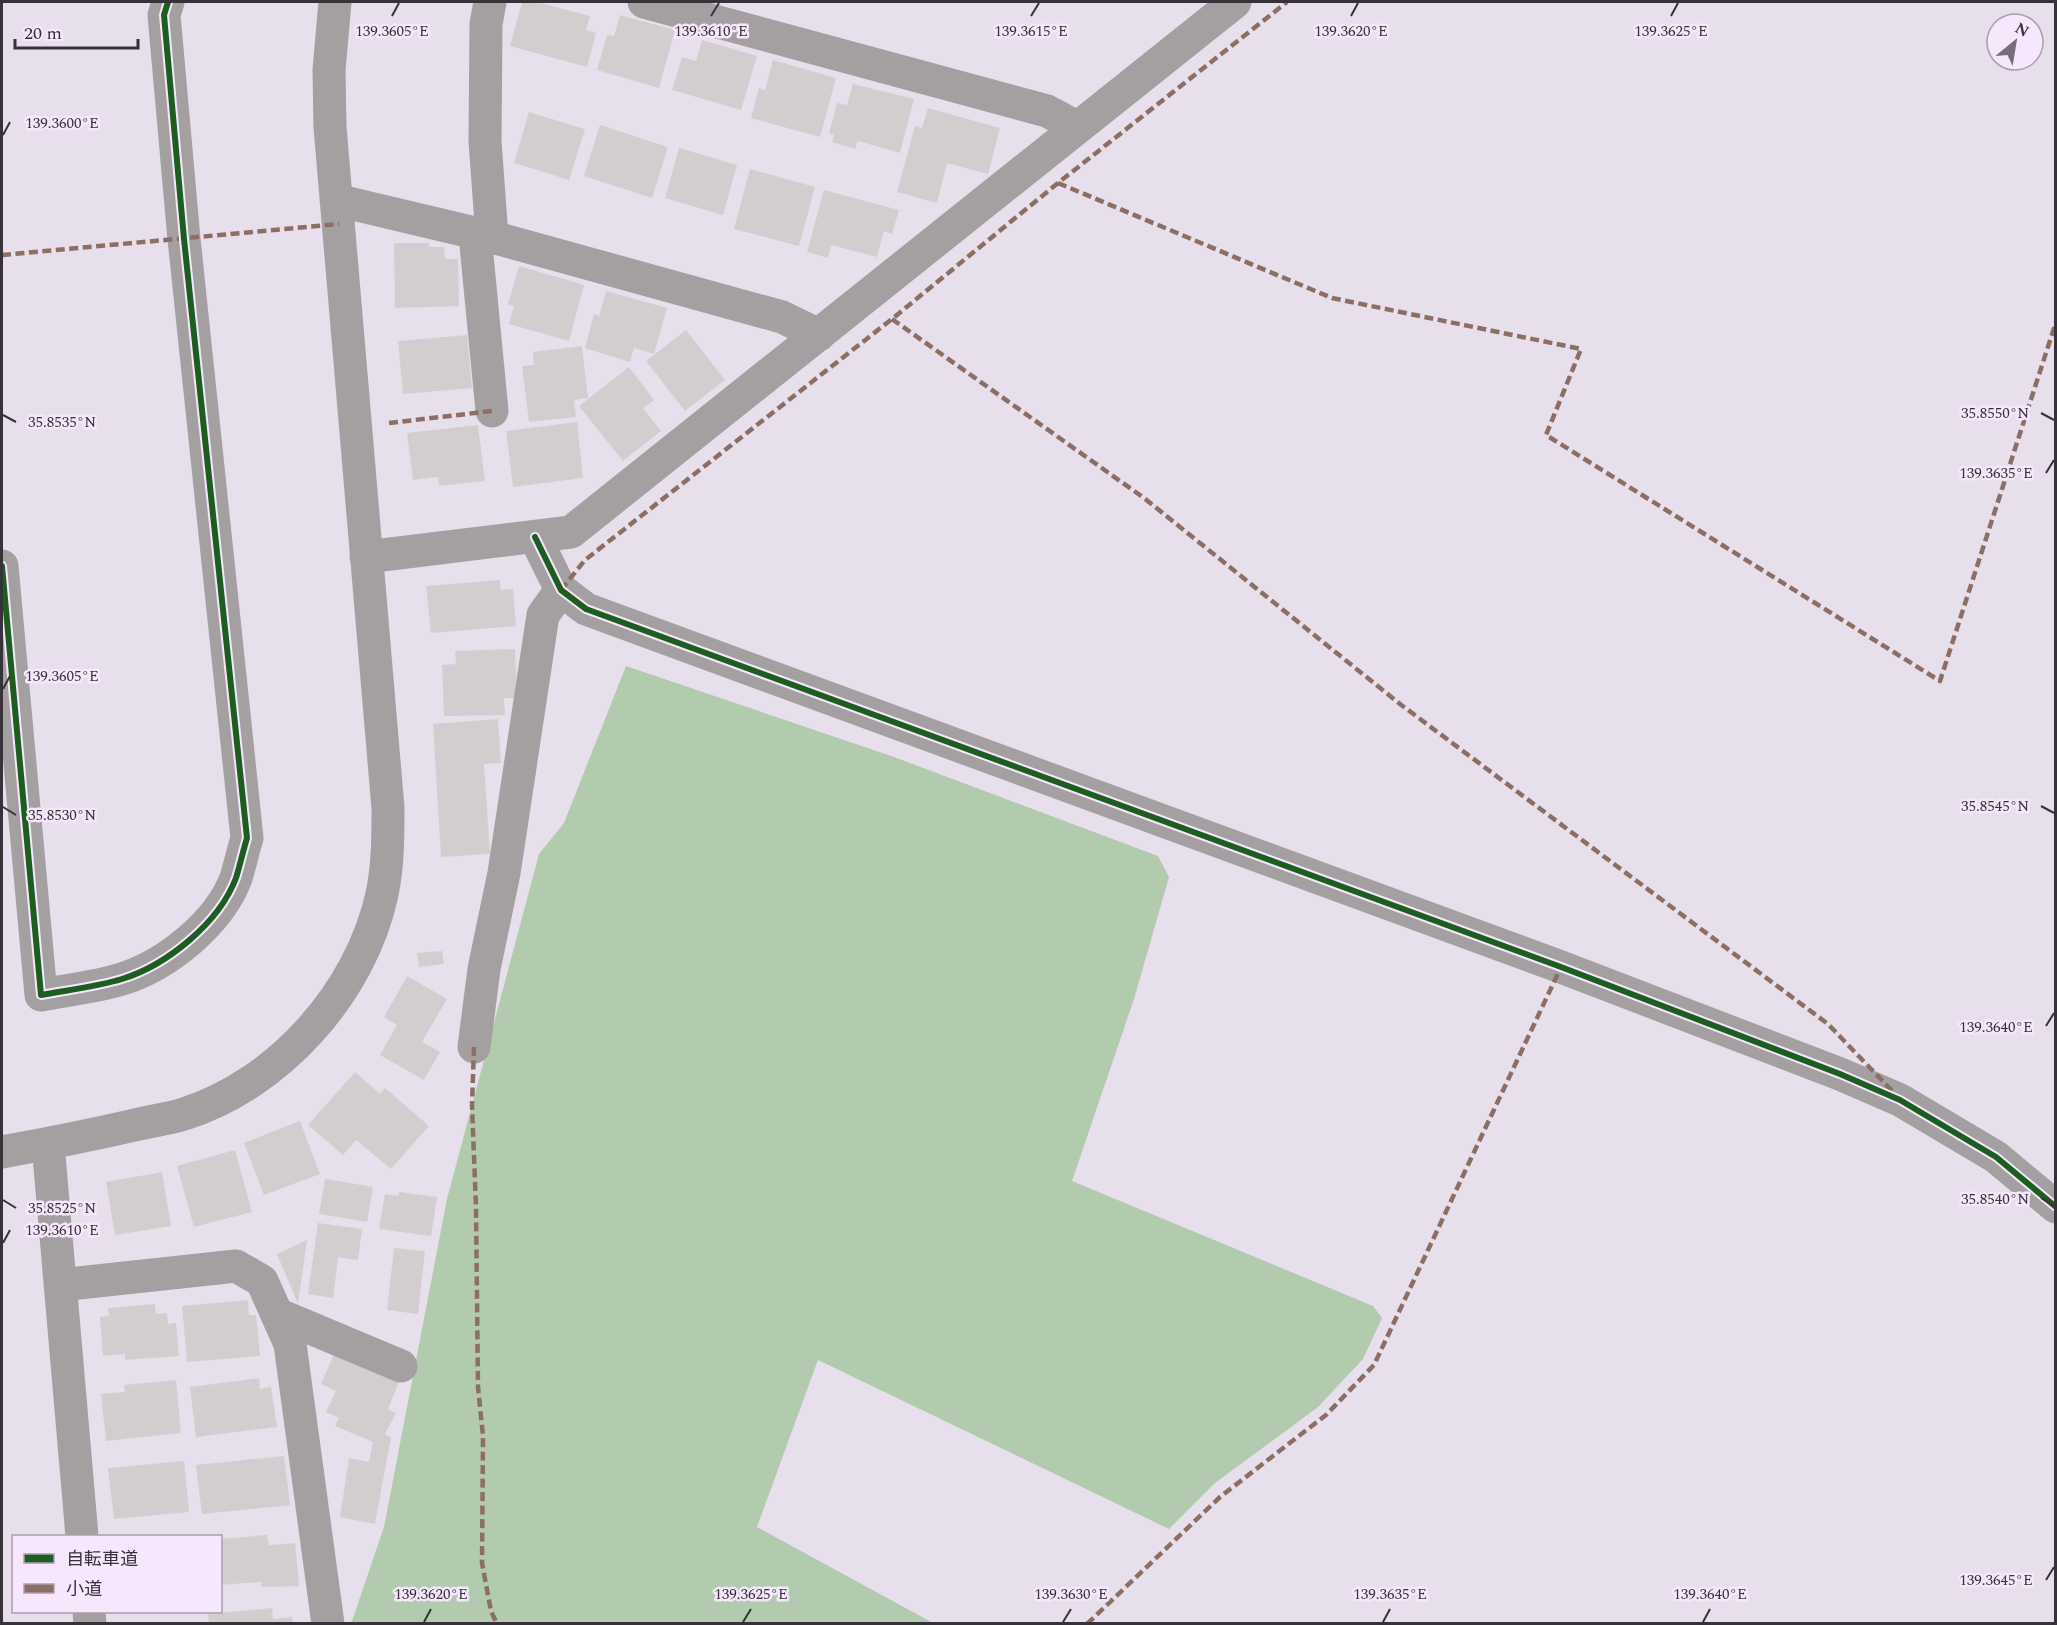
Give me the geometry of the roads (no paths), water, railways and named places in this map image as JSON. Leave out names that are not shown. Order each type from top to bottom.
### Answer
[{"type":"street","points":[[2,566],[41,995],[122,979],[164,960],[192,939],[217,910],[235,880],[247,838],[184,238],[164,15],[168,2]]},
{"type":"street","points":[[82,1535],[60,1285],[24,1148],[184,1114],[228,1095],[262,1073],[312,1030],[347,980],[369,935],[382,895],[388,854],[388,808],[330,127],[330,70],[335,2]]},
{"type":"street","points":[[490,2],[486,24],[484,236],[492,411]]},
{"type":"street","points":[[644,2],[1047,111],[1077,127]]},
{"type":"street","points":[[366,557],[571,532],[1235,2]]},
{"type":"street","points":[[336,200],[484,236],[782,316],[819,335]]},
{"type":"street","points":[[535,537],[561,590],[585,609],[1550,963],[1840,1074],[1900,1100],[1996,1156],[2055,1207]]},
{"type":"street","points":[[474,1047],[484,969],[504,873],[543,615],[561,590]]},
{"type":"street","points":[[60,1285],[236,1266],[262,1281],[290,1344],[328,1623]]},
{"type":"street","points":[[277,1314],[401,1366]]}]
